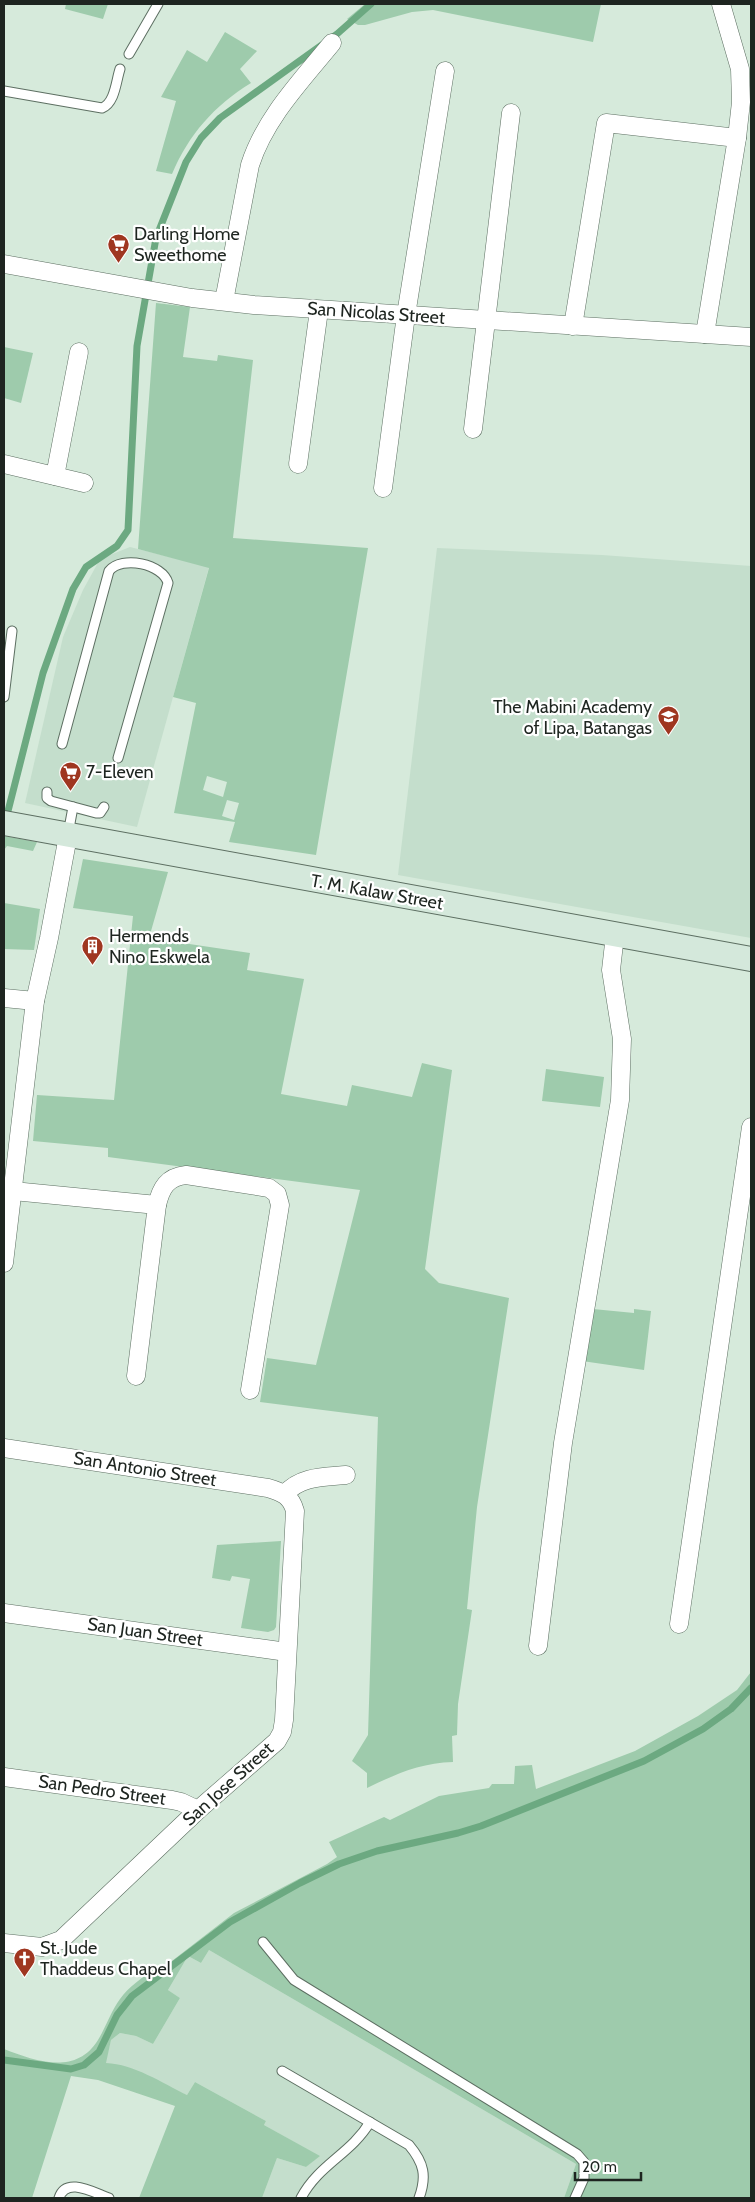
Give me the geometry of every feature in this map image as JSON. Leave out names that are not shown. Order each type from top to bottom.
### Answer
[{"type":"street","points":[[705,334],[737,138],[741,102],[740,69],[721,4]]},
{"type":"street","points":[[224,301],[255,147],[270,122],[332,43]]},
{"type":"street","points":[[383,488],[406,315],[445,71]]},
{"type":"street","points":[[473,429],[511,113]]},
{"type":"street","points":[[573,326],[606,123],[737,138]]},
{"type":"street","name":"San Nicolas Street","points":[[4,264],[135,289],[224,301],[319,310],[751,337]]},
{"type":"street","points":[[298,464],[319,310]]},
{"type":"street","points":[[55,476],[80,352]]},
{"type":"street","points":[[4,464],[84,482]]},
{"type":"street","name":"T. M. Kalaw Street","points":[[4,824],[751,959]]},
{"type":"street","points":[[4,1263],[6,1224],[13,1191],[35,1001],[68,836]]},
{"type":"street","points":[[538,1646],[563,1443],[620,1100],[622,1039],[611,970],[615,935]]},
{"type":"street","points":[[4,998],[35,1001]]},
{"type":"street","points":[[678,1624],[751,1127]]},
{"type":"street","points":[[136,1376],[157,1205],[164,1185],[178,1176],[186,1175],[268,1188],[277,1194],[280,1205],[250,1390]]},
{"type":"street","points":[[13,1191],[157,1205]]},
{"type":"street","name":"San Antonio Street","points":[[4,1448],[268,1488],[285,1494]]},
{"type":"street","points":[[285,1494],[291,1487],[303,1480],[346,1475]]},
{"type":"street","name":"San Jose Street","points":[[4,1943],[42,1947],[61,1940],[198,1810],[274,1745],[280,1736],[284,1720],[295,1511],[293,1504],[285,1494]]},
{"type":"street","name":"San Juan Street","points":[[4,1613],[287,1652]]},
{"type":"street","name":"San Pedro Street","points":[[4,1777],[172,1800],[198,1810]]},
{"type":"lane","points":[[128,54],[158,4]]},
{"type":"lane","points":[[4,91],[102,108],[111,99],[120,69]]},
{"type":"lane","points":[[62,744],[109,571],[111,568],[129,561],[161,570],[166,576],[168,583],[118,758]]},
{"type":"lane","points":[[4,697],[12,631]]},
{"type":"lane","points":[[47,792],[49,800],[73,807],[96,813],[100,813],[104,807]]},
{"type":"lane","points":[[68,836],[73,807]]},
{"type":"lane","points":[[263,1942],[294,1980],[577,2154],[584,2162],[584,2178],[575,2198]]},
{"type":"lane","points":[[282,2071],[409,2145],[420,2158],[424,2174],[420,2198]]},
{"type":"lane","points":[[301,2198],[315,2177],[326,2165],[353,2144],[370,2122]]},
{"type":"lane","points":[[59,2198],[67,2188],[74,2186],[109,2198]]},
{"type":"shaded area","points":[[130,547],[209,567],[137,827],[25,803],[63,637],[83,590],[100,559]]},
{"type":"shaded area","points":[[437,548],[602,555],[751,566],[751,938],[398,875]]},
{"type":"shaded area","points":[[209,1950],[576,2164],[564,2198],[262,2198],[277,2158],[306,2167],[319,2156],[264,2125],[266,2121],[195,2082],[187,2095],[105,2064],[111,2040],[120,2033],[136,2036],[153,2044],[180,1998],[168,1990],[188,1956],[201,1963]]},
{"type":"green space","points":[[66,4],[108,4],[103,19],[65,9]]},
{"type":"green space","points":[[365,4],[601,4],[593,42],[433,10],[412,12],[365,25],[358,25],[347,19]]},
{"type":"green space","points":[[225,32],[257,51],[240,69],[251,83],[225,101],[204,122],[186,146],[172,174],[156,171],[176,101],[161,97],[187,50],[207,62]]},
{"type":"green space","points":[[156,303],[190,307],[183,357],[217,361],[218,355],[253,360],[233,538],[368,548],[316,855],[229,842],[235,822],[174,813],[196,703],[173,697],[209,568],[138,549]],"holes":[[[207,776],[227,782],[223,797],[203,790]],[[227,800],[239,803],[234,820],[222,816]]]},
{"type":"green space","points":[[4,347],[33,353],[21,403],[4,398]]},
{"type":"green space","points":[[4,836],[37,842],[33,851],[7,846],[4,850]]},
{"type":"green space","points":[[83,859],[168,872],[149,938],[250,953],[247,970],[304,979],[281,1094],[347,1106],[352,1085],[412,1097],[422,1063],[452,1070],[425,1269],[439,1283],[509,1298],[477,1507],[467,1609],[472,1610],[458,1704],[457,1735],[452,1736],[453,1762],[408,1770],[367,1788],[367,1773],[352,1761],[368,1735],[378,1417],[260,1402],[267,1358],[316,1365],[360,1190],[108,1157],[108,1148],[33,1141],[37,1095],[114,1100],[133,916],[73,908]]},
{"type":"green space","points":[[4,903],[40,909],[34,950],[4,949]]},
{"type":"green space","points":[[546,1069],[604,1077],[600,1107],[542,1101]]},
{"type":"green space","points":[[593,1309],[634,1313],[634,1309],[651,1311],[644,1370],[582,1361]]},
{"type":"green space","points":[[281,1541],[276,1627],[268,1632],[241,1628],[250,1579],[232,1576],[230,1581],[212,1578],[217,1545]]},
{"type":"green space","points":[[751,1672],[751,2198],[564,2198],[576,2164],[209,1950],[201,1963],[188,1956],[168,1990],[180,1998],[153,2044],[136,2036],[120,2033],[111,2040],[106,2063],[137,2070],[187,2095],[195,2082],[266,2121],[264,2125],[320,2156],[306,2167],[277,2158],[262,2198],[139,2198],[175,2106],[98,2080],[71,2076],[32,2198],[4,2198],[4,2049],[42,2061],[67,2062],[78,2058],[89,2051],[98,2040],[117,2004],[131,1987],[154,1968],[159,1971],[234,1913],[337,1857],[329,1842],[384,1817],[390,1820],[439,1796],[489,1788],[492,1784],[514,1784],[515,1766],[532,1765],[536,1789],[635,1751],[698,1716],[737,1690]]},
{"type":"waterway","points":[[6,819],[43,673],[73,589],[86,567],[117,546],[128,530],[137,346],[156,238],[186,162],[201,138],[220,118],[337,34],[371,4]]},
{"type":"waterway","points":[[4,2060],[71,2069],[84,2065],[99,2052],[117,2015],[132,1996],[230,1922],[300,1883],[339,1864],[377,1851],[481,1826],[644,1761],[703,1729],[731,1709],[751,1688]]},
{"type":"place","name":"Darling Home Sweethome","points":[[118,263]]},
{"type":"place","name":"The Mabini Academy of Lipa, Batangas","points":[[668,736]]},
{"type":"place","name":"7-Eleven","points":[[70,791]]},
{"type":"place","name":"Hermends Nino Eskwela","points":[[93,965]]},
{"type":"place","name":"St. Jude Thaddeus Chapel","points":[[24,1977]]}]
